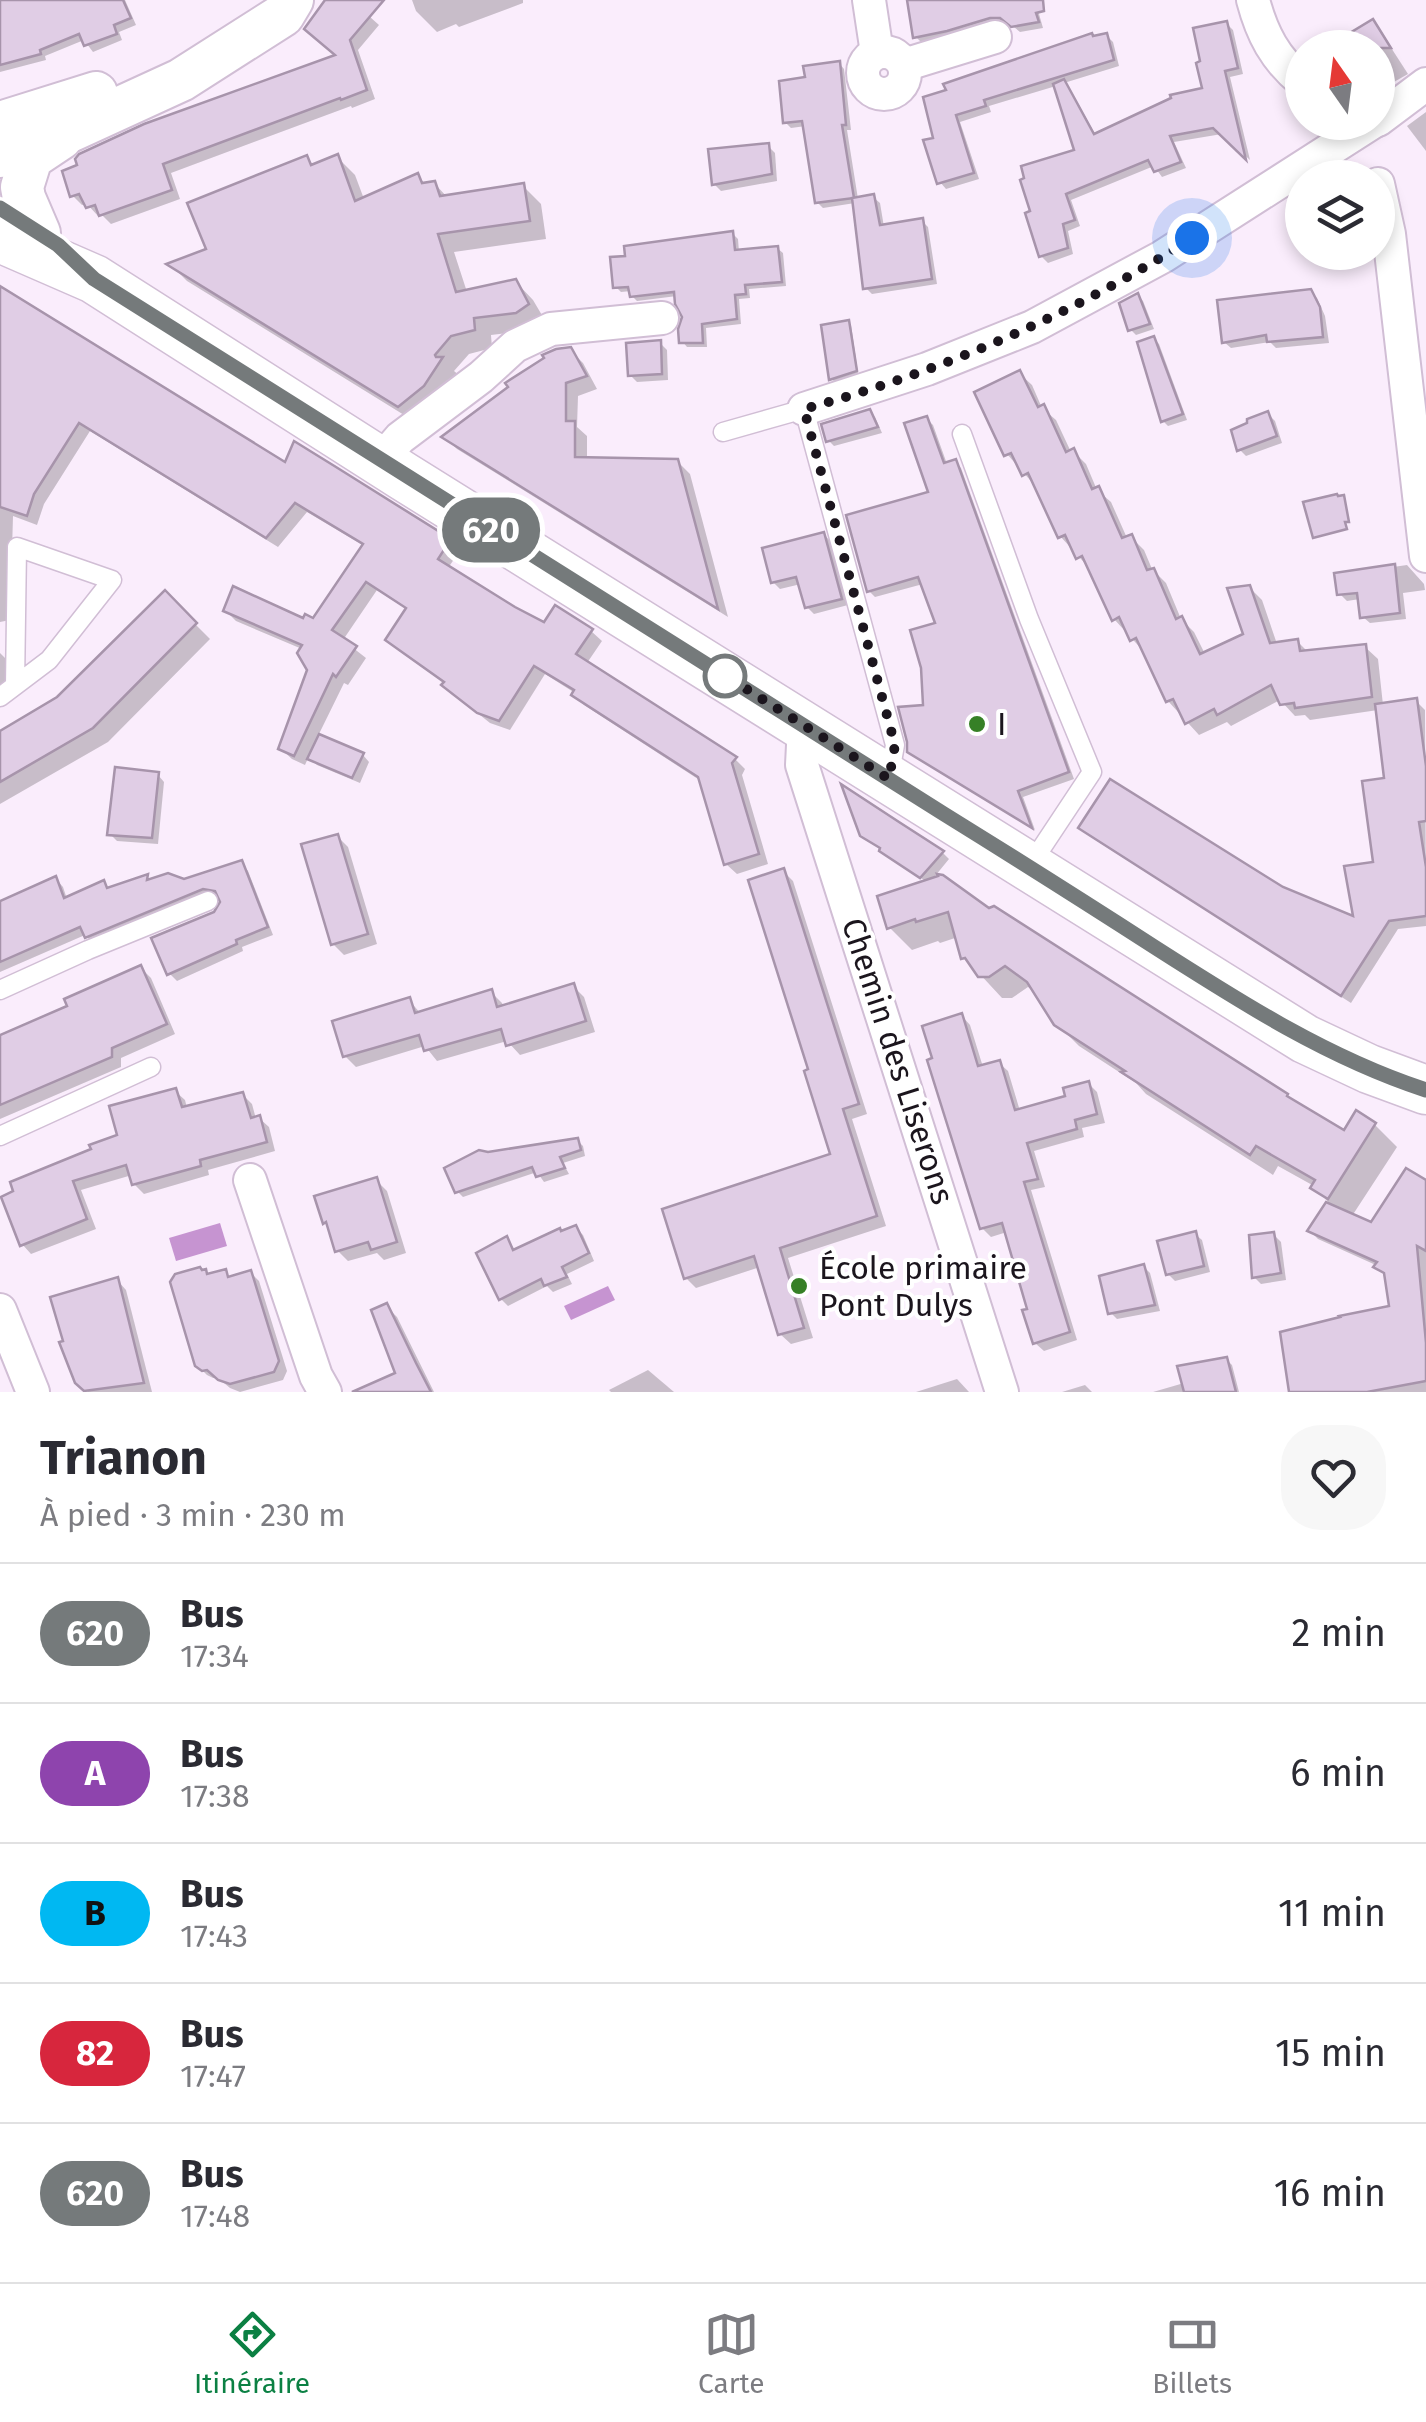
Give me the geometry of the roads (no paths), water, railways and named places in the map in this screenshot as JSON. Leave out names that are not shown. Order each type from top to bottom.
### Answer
[{"type":"main road","points":[[13,226],[58,245],[94,279],[1305,1040],[1426,1090]]},
{"type":"street","points":[[870,0],[891,59],[995,37]]},
{"type":"street","points":[[1253,0],[1267,42],[1285,67]]},
{"type":"street","points":[[0,156],[72,130],[181,80],[284,5]]},
{"type":"street","points":[[0,123],[212,59]]},
{"type":"street","points":[[1395,104],[1426,84]]},
{"type":"street","points":[[13,226],[24,198],[22,188],[31,158],[72,130]]},
{"type":"street","points":[[804,409],[927,370],[1032,327],[1162,258],[1340,140]]},
{"type":"street","points":[[1393,270],[1426,556]]},
{"type":"street","points":[[380,461],[400,438],[515,346],[551,330],[662,318]]},
{"type":"street","name":"Chemin des Liserons","points":[[808,730],[802,765],[1002,1392]]},
{"type":"street","points":[[250,1180],[316,1376],[325,1392]]},
{"type":"street","points":[[0,1310],[32,1392]]},
{"type":"lane","points":[[723,432],[804,409],[895,745],[889,779]]},
{"type":"lane","points":[[962,434],[1029,619],[1092,772],[1029,867]]},
{"type":"lane","points":[[17,547],[112,580],[49,660],[8,691],[17,547]]},
{"type":"lane","points":[[0,990],[208,901]]},
{"type":"lane","points":[[0,1136],[151,1067]]},
{"type":"place","name":"I","points":[[977,724]]},
{"type":"place","name":"École primaire Pont Dulys","points":[[799,1286]]}]
